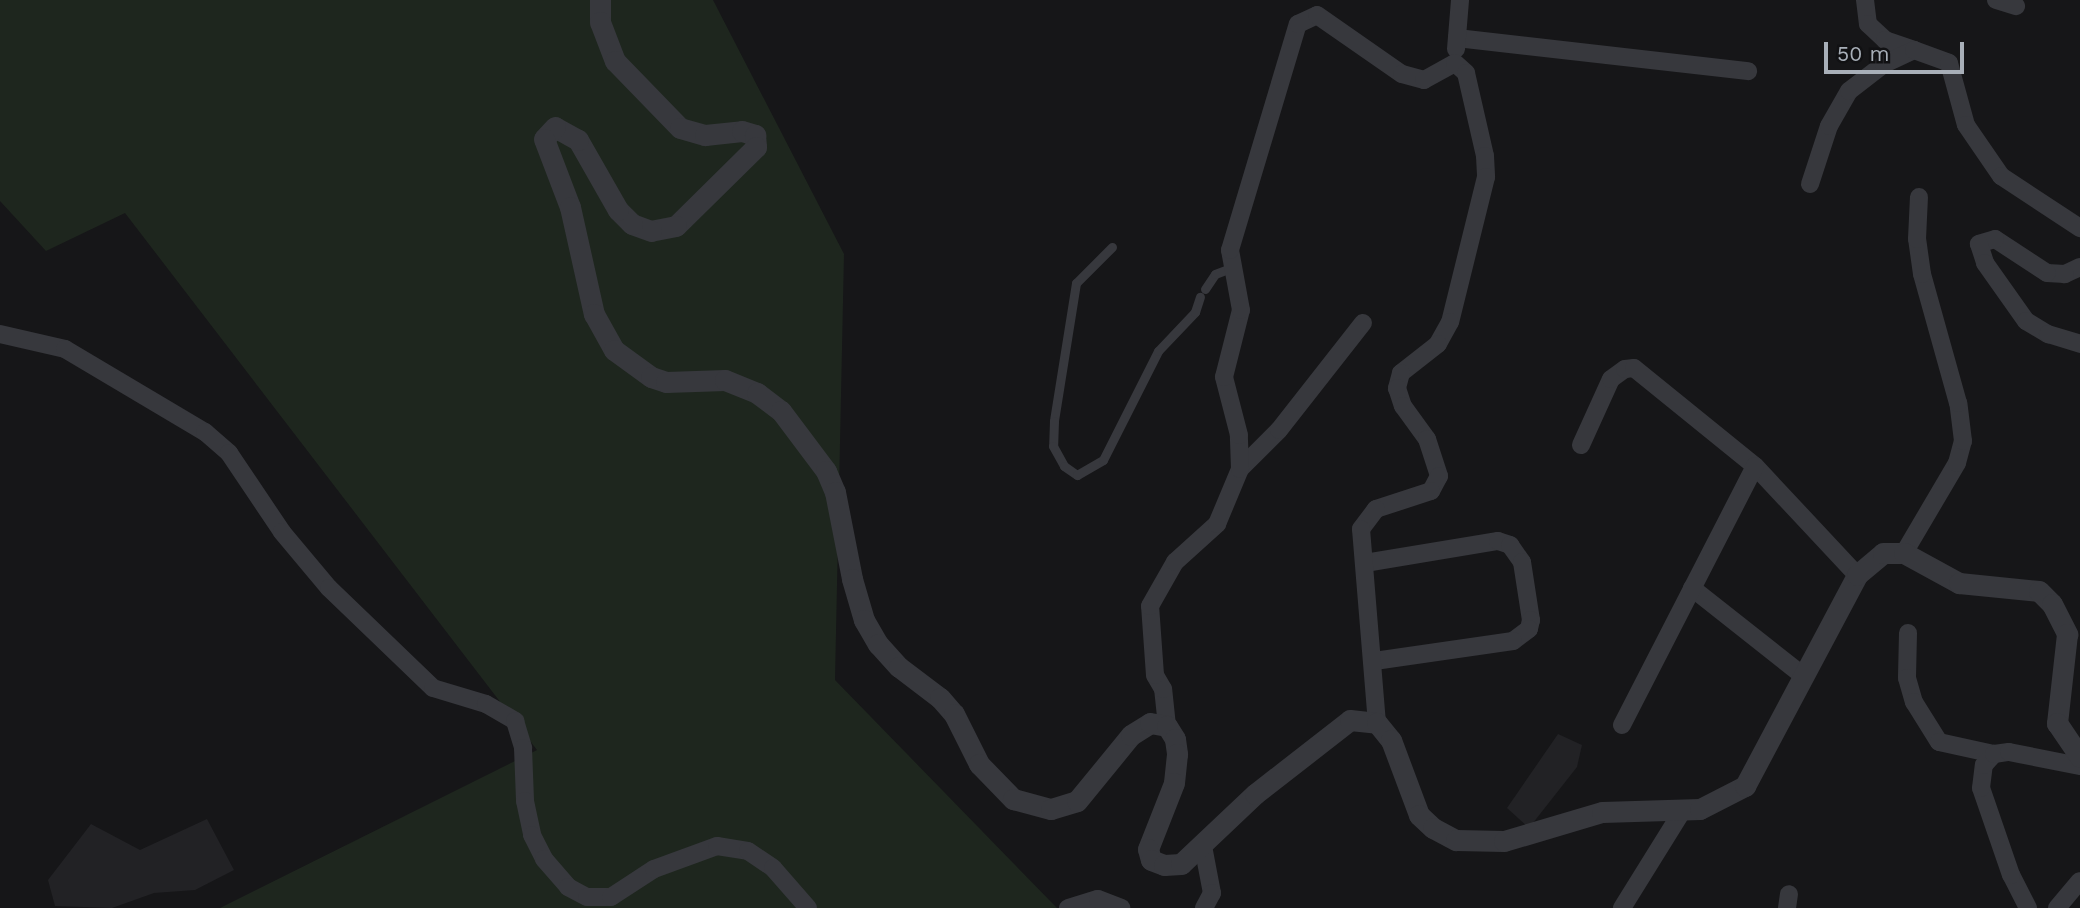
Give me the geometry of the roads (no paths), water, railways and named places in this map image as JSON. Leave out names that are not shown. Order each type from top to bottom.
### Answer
[{"type":"street","points":[[600,0],[600,22],[615,61],[680,128],[705,135],[742,131],[755,135],[756,147],[676,226],[652,231],[632,224],[618,210],[578,140],[555,127],[544,139],[570,207],[594,314],[614,350],[651,377],[666,382],[725,380],[757,393],[781,411],[826,471],[835,492],[852,579],[864,620],[878,644],[947,706],[979,764],[1013,799],[1051,809],[1077,801],[1131,735],[1150,723],[1167,726]]},
{"type":"street","points":[[1455,63],[1460,0]]},
{"type":"street","points":[[1865,0],[1868,24],[1885,40],[1949,62],[1966,125],[2000,176],[2080,228]]},
{"type":"street","points":[[1996,0],[2016,6]]},
{"type":"street","points":[[1240,469],[1239,435],[1224,377],[1241,310],[1230,250],[1298,24],[1317,15],[1402,74],[1424,80],[1455,63]]},
{"type":"street","points":[[1457,38],[1748,71]]},
{"type":"street","points":[[1810,184],[1829,126],[1849,90],[1884,64],[1914,50]]},
{"type":"street","points":[[1455,63],[1466,73],[1486,177],[1450,322],[1438,344],[1401,373],[1397,388],[1403,406],[1427,439],[1439,476],[1431,491],[1376,509],[1362,529],[1377,723],[1391,740],[1419,815],[1456,840],[1504,841],[1602,812],[1683,810],[1720,801],[1745,786],[1801,674],[1857,575],[1883,553],[1904,553],[1959,583],[2039,591],[2052,604],[2067,634],[2057,723],[2080,757]]},
{"type":"street","points":[[1904,553],[1957,463],[1963,441],[1958,403],[1922,274],[1919,197]]},
{"type":"street","points":[[2080,267],[2066,274],[2047,273],[1995,239],[1979,244],[1985,263],[2026,320],[2048,334],[2080,344]]},
{"type":"street","points":[[1363,324],[1279,430],[1240,469],[1217,524],[1175,562],[1150,606],[1149,629],[1167,726],[1177,754],[1174,783],[1148,849],[1151,860],[1164,866],[1181,864],[1255,794],[1324,736],[1350,720],[1377,723]]},
{"type":"street","points":[[0,334],[65,349],[205,432],[229,453],[282,532],[329,588],[433,688],[486,704],[515,721],[523,748],[524,801],[532,835],[544,859],[568,887],[587,897],[611,897],[653,869],[717,846],[748,851],[773,868],[808,908]]},
{"type":"street","points":[[1581,445],[1611,379],[1625,369],[1634,368],[1755,466],[1857,575]]},
{"type":"street","points":[[1622,725],[1755,466]]},
{"type":"street","points":[[1365,563],[1499,541],[1510,545],[1522,562],[1531,620],[1529,629],[1513,641],[1374,660]]},
{"type":"street","points":[[1692,588],[1801,674]]},
{"type":"street","points":[[1908,633],[1907,678],[1914,702],[1939,742],[1994,754],[2009,752],[2080,766]]},
{"type":"street","points":[[1994,754],[1984,765],[1981,788],[2011,874],[2028,908]]},
{"type":"street","points":[[1622,908],[1683,810]]},
{"type":"street","points":[[1203,846],[1212,893],[1204,908]]},
{"type":"street","points":[[2057,908],[2080,881]]},
{"type":"street","points":[[1068,908],[1098,899],[1121,908]]},
{"type":"lane","points":[[1112,247],[1076,283],[1054,421],[1053,446],[1064,467],[1077,475],[1103,460],[1158,351],[1195,312],[1215,274],[1233,267]]}]
